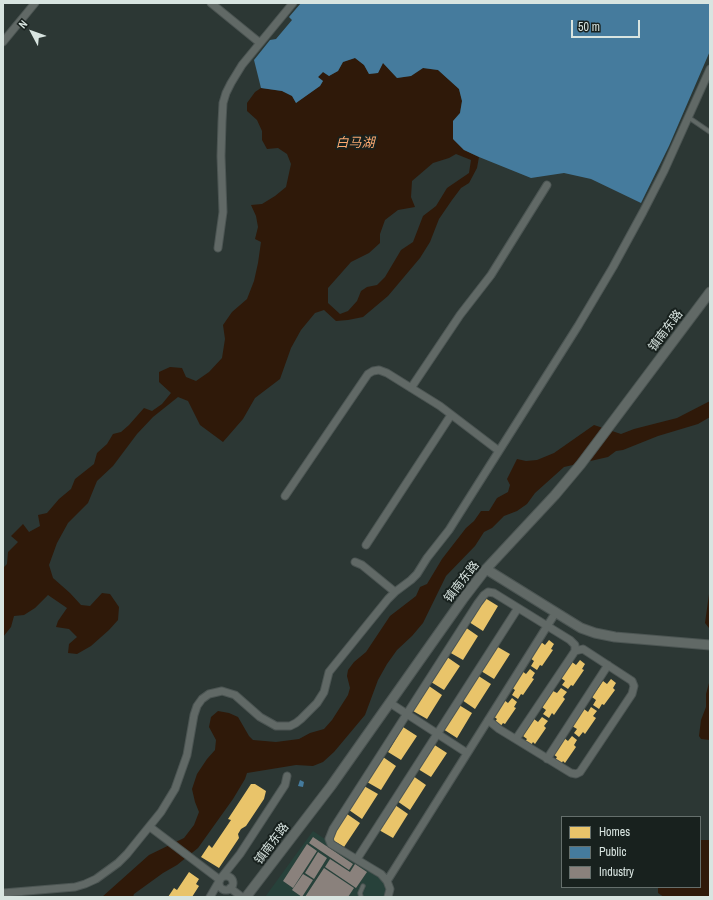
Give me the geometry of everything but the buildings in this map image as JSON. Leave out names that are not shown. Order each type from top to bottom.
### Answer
[{"type":"street","points":[[3,42],[35,3]]},
{"type":"street","points":[[212,3],[260,42]]},
{"type":"street","points":[[218,248],[223,212],[221,140],[224,103],[231,82],[242,65],[293,3]]},
{"type":"street","points":[[3,893],[75,887],[90,882],[118,863],[139,842],[169,800],[182,771],[187,755],[197,706],[202,699],[209,694],[222,691],[230,693],[269,723],[281,727],[290,726],[302,719],[317,703],[324,692],[329,672],[395,592],[417,574],[427,558],[449,530],[581,320],[613,267],[664,171],[710,69]]},
{"type":"street","points":[[411,388],[460,315],[491,274],[547,185]]},
{"type":"street","name":"镇南东路","points":[[246,897],[331,786],[463,599],[486,569],[556,495],[710,292]]},
{"type":"street","points":[[285,496],[368,374],[373,371],[379,370],[411,388],[451,415],[499,452]]},
{"type":"street","points":[[366,545],[451,415]]},
{"type":"street","points":[[355,562],[362,565],[395,592]]},
{"type":"street","points":[[486,569],[581,628],[595,633],[614,637],[710,645]]},
{"type":"street","points":[[388,897],[390,889],[387,881],[381,874],[331,844],[329,839],[332,829],[484,595],[488,592],[494,593],[575,645],[575,651],[516,740]]},
{"type":"street","points":[[357,859],[518,608]]},
{"type":"street","points":[[387,881],[556,612]]},
{"type":"street","points":[[488,720],[516,740],[570,773],[576,774],[580,772],[632,694],[634,686],[632,681],[583,649],[575,651]]},
{"type":"street","points":[[547,759],[608,665]]},
{"type":"street","points":[[390,703],[467,753]]},
{"type":"street","points":[[210,897],[285,785],[287,776]]},
{"type":"street","points":[[150,827],[220,880]]},
{"type":"street","points":[[220,880],[223,877],[230,878],[232,884],[230,888],[242,897]]},
{"type":"lane","points":[[688,117],[710,132]]},
{"type":"lane","points":[[361,897],[360,893],[363,886]]},
{"type":"shaded area","points":[[313,831],[387,881],[388,897],[265,897]]},
{"type":"water","name":"白马湖","points":[[355,58],[364,65],[369,74],[378,73],[383,63],[397,78],[411,76],[423,68],[438,70],[459,89],[462,101],[460,113],[453,121],[453,139],[464,150],[479,157],[477,168],[469,183],[461,188],[452,200],[439,219],[430,242],[420,258],[388,296],[363,317],[336,321],[324,310],[315,313],[301,330],[291,348],[280,379],[255,398],[243,419],[223,442],[200,425],[188,401],[178,397],[153,417],[137,434],[113,466],[97,481],[88,503],[68,523],[57,543],[49,565],[53,578],[81,605],[90,606],[102,593],[110,594],[119,607],[118,620],[109,630],[91,646],[77,654],[68,653],[69,644],[77,637],[69,629],[56,627],[58,621],[67,608],[48,595],[35,608],[24,615],[14,616],[11,627],[3,637],[3,568],[7,564],[8,552],[18,542],[11,536],[23,524],[29,532],[40,526],[38,515],[47,513],[59,499],[71,489],[75,479],[94,464],[97,453],[107,444],[113,434],[121,432],[144,408],[152,411],[162,404],[171,393],[159,382],[159,372],[170,367],[182,368],[186,377],[196,381],[209,372],[222,358],[225,339],[223,325],[232,312],[247,299],[254,281],[258,263],[261,242],[255,239],[258,227],[256,216],[251,205],[262,204],[286,187],[291,164],[287,154],[278,148],[267,149],[262,140],[262,131],[257,120],[247,111],[247,103],[255,92],[261,88],[282,91],[292,96],[296,103],[320,86],[323,81],[318,77],[323,72],[329,76],[338,71],[343,62]],"holes":[[[456,154],[471,160],[469,173],[447,188],[436,206],[423,216],[413,242],[401,250],[385,277],[377,285],[367,287],[361,291],[357,301],[348,311],[340,314],[328,303],[328,288],[351,262],[369,253],[380,243],[380,234],[385,220],[398,210],[415,207],[411,197],[412,181],[433,163]]]},
{"type":"water","points":[[710,401],[710,417],[698,424],[658,436],[623,450],[616,451],[608,457],[564,467],[535,493],[527,504],[517,511],[504,516],[492,528],[484,532],[475,546],[446,576],[423,623],[397,650],[387,664],[378,680],[365,715],[334,752],[323,762],[313,766],[296,765],[247,773],[233,799],[198,848],[177,865],[134,894],[133,897],[102,897],[149,855],[184,838],[194,825],[199,812],[192,789],[197,774],[215,750],[216,740],[209,727],[211,717],[218,711],[229,713],[238,717],[253,740],[276,742],[299,739],[310,733],[324,729],[332,720],[348,695],[350,688],[347,676],[348,670],[354,662],[366,652],[390,616],[416,596],[420,587],[427,584],[442,559],[481,511],[489,511],[497,498],[508,492],[510,485],[507,479],[517,459],[526,461],[537,460],[554,453],[594,425],[621,434],[634,429],[677,418]]},
{"type":"water","points":[[710,587],[710,628],[709,628],[705,623]]},
{"type":"water","points":[[710,682],[710,740],[701,739],[699,736],[701,720],[706,707],[706,694]]},
{"type":"water","points":[[701,840],[710,840],[710,897],[664,897],[658,893],[658,888],[701,888]]}]
